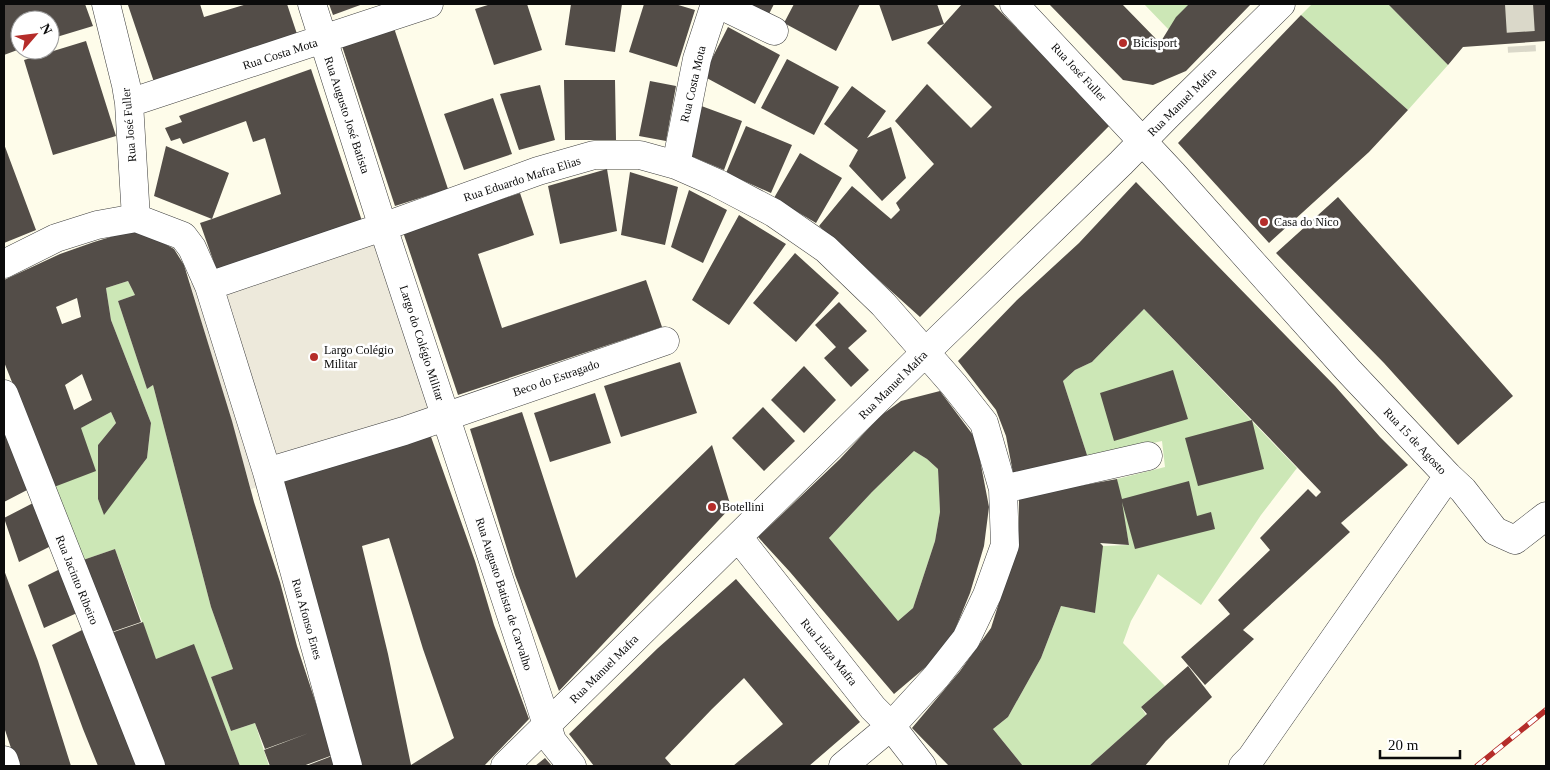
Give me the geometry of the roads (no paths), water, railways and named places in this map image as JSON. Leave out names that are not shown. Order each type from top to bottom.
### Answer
[{"type":"street","name":"Rua José Fuller","points":[[106,4],[130,103],[136,218]]},
{"type":"street","name":"Rua Augusto José Batista","points":[[312,4],[384,226]]},
{"type":"street","name":"Rua Costa Mota","points":[[130,103],[429,4]]},
{"type":"street","name":"Rua Costa Mota","points":[[676,165],[697,60],[717,4]]},
{"type":"street","points":[[717,4],[774,31]]},
{"type":"street","name":"Rua José Fuller","points":[[1014,4],[1143,141]]},
{"type":"street","name":"Rua Manuel Mafra","points":[[505,766],[1281,4]]},
{"type":"street","name":"Rua 15 de Agosto","points":[[1143,141],[1348,370],[1448,476],[1251,758],[1243,766]]},
{"type":"street","name":"Rua Eduardo Mafra Elias","points":[[384,226],[538,171],[594,155],[640,155],[676,165],[717,183],[774,213],[826,249],[883,304],[925,353],[984,423],[1003,489],[1005,545],[987,595],[966,639],[936,677],[891,726],[844,766]]},
{"type":"street","points":[[4,264],[56,238],[97,225],[136,218],[183,236],[201,266],[210,286],[267,472]]},
{"type":"street","points":[[210,286],[384,226]]},
{"type":"street","name":"Largo do Colégio Militar","points":[[267,472],[404,431],[446,415],[384,226]]},
{"type":"street","name":"Beco do Estragado","points":[[446,415],[666,340]]},
{"type":"street","name":"Rua Jacinto Ribeiro","points":[[4,394],[151,766]]},
{"type":"street","name":"Rua Augusto Batista de Carvalho","points":[[446,415],[552,741],[572,766]]},
{"type":"street","points":[[1003,489],[1148,456]]},
{"type":"street","name":"Rua Afonso Enes","points":[[267,472],[348,766]]},
{"type":"street","points":[[1448,476],[1463,490],[1495,531],[1515,540],[1546,516]]},
{"type":"street","name":"Rua Luiza Mafra","points":[[738,537],[873,708],[891,726],[922,766]]},
{"type":"street","points":[[4,760],[6,766]]},
{"type":"tunnel","points":[[1519,4],[1522,52]]},
{"type":"railway","points":[[1477,766],[1546,710]]},
{"type":"place","name":"Bicisport","points":[[1123,43]]},
{"type":"place","name":"Casa do Nico","points":[[1264,222]]},
{"type":"place","name":"Largo Colégio Militar","points":[[314,357]]},
{"type":"place","name":"Botellini","points":[[712,507]]}]
